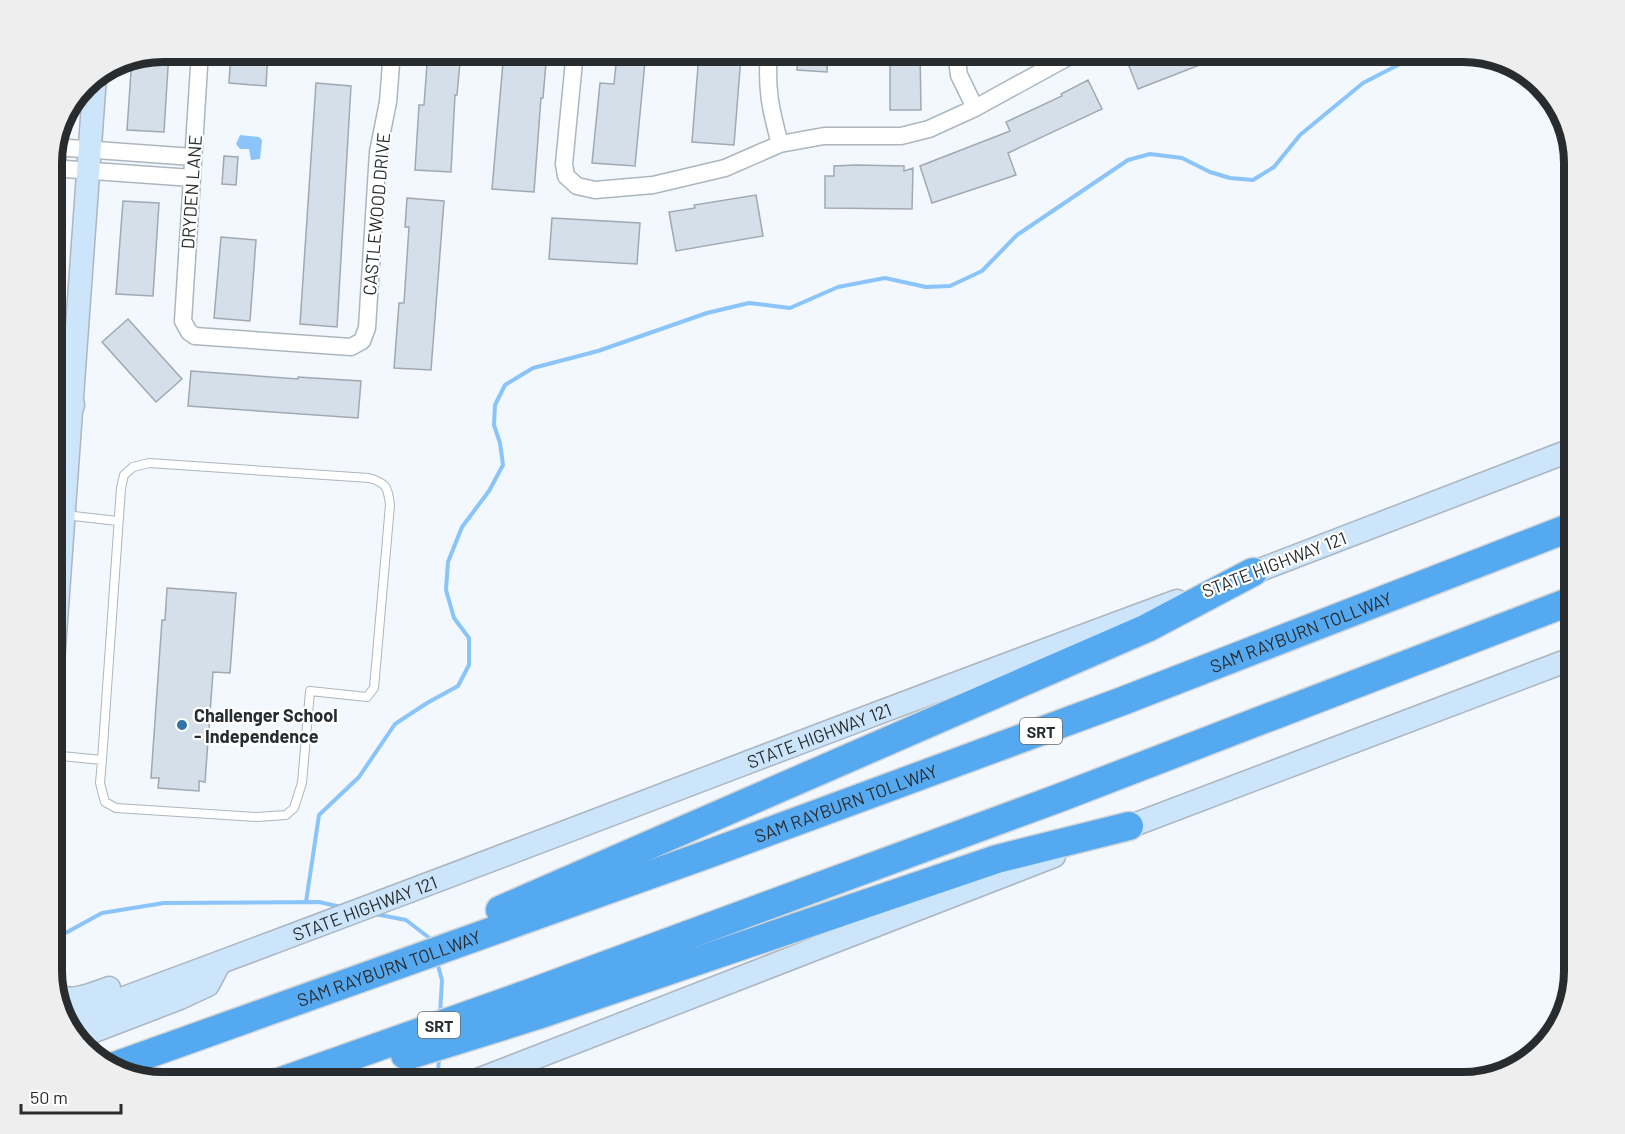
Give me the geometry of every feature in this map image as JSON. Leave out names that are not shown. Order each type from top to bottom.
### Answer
[{"type":"highway","name":"SAM RAYBURN TOLLWAY","points":[[122,1064],[407,963],[437,939],[719,850],[1120,702],[1564,530]]},
{"type":"highway","points":[[503,918],[1147,628],[1253,573]]},
{"type":"highway","name":"SRT","points":[[307,1072],[534,1004],[1059,798],[1564,604]]},
{"type":"highway","points":[[534,1004],[997,859],[1129,826]]},
{"type":"main road","points":[[62,553],[65,515],[62,405],[89,160],[93,89]]},
{"type":"main road","name":"STATE HIGHWAY 121","points":[[73,1017],[244,955],[1564,453]]},
{"type":"main road","points":[[496,1072],[1129,826],[1564,662]]},
{"type":"main road","points":[[65,998],[77,999],[191,958],[219,964],[208,985],[85,1035]]},
{"type":"street","name":"DRYDEN LANE","points":[[189,332],[183,321],[199,62]]},
{"type":"street","name":"CASTLEWOOD DRIVE","points":[[189,332],[195,336],[351,347],[362,341],[367,328],[378,152],[388,102],[391,62]]},
{"type":"street","points":[[574,62],[564,164],[566,176],[577,186],[595,190],[653,185],[725,168],[780,144],[824,136],[901,136],[929,129],[975,108],[1059,62]]},
{"type":"street","points":[[768,62],[769,107],[780,144]]},
{"type":"street","points":[[957,62],[959,75],[975,108]]},
{"type":"street","points":[[62,158],[89,160],[193,157]]},
{"type":"street","points":[[89,160],[192,178]]},
{"type":"lane","points":[[148,463],[369,478],[379,481],[388,489],[390,505],[374,688],[367,697],[310,691],[302,783],[294,808],[286,815],[257,817],[116,808],[105,802],[100,783],[117,521],[124,475],[133,466],[148,463]]},
{"type":"lane","points":[[65,515],[117,521]]},
{"type":"lane","points":[[62,756],[102,760]]},
{"type":"water","points":[[240,135],[259,137],[262,140],[260,159],[251,160],[249,149],[240,149],[236,144]]},
{"type":"building","points":[[168,62],[164,132],[127,130],[131,67],[143,63]]},
{"type":"building","points":[[230,62],[267,62],[266,86],[229,83]]},
{"type":"building","points":[[427,62],[460,62],[457,95],[455,95],[451,172],[415,170],[419,105],[424,105]]},
{"type":"building","points":[[503,62],[546,62],[534,192],[492,189]]},
{"type":"building","points":[[645,62],[635,166],[592,163],[600,83],[614,84],[616,64],[611,63]]},
{"type":"building","points":[[698,62],[741,62],[734,145],[692,142]]},
{"type":"building","points":[[797,62],[827,62],[827,72],[797,70]]},
{"type":"building","points":[[890,62],[920,62],[921,110],[890,110]]},
{"type":"building","points":[[1127,62],[1207,62],[1138,89]]},
{"type":"building","points":[[1088,80],[1102,109],[1008,153],[1016,175],[932,203],[920,166],[1010,131],[1006,122],[1062,96],[1061,94]]},
{"type":"building","points":[[316,83],[351,86],[337,327],[300,324]]},
{"type":"building","points":[[224,156],[238,157],[236,185],[222,184]]},
{"type":"building","points":[[834,166],[904,166],[904,171],[913,168],[912,209],[825,208],[825,176],[834,176]]},
{"type":"building","points":[[756,195],[763,236],[676,251],[669,212],[695,208],[694,205]]},
{"type":"building","points":[[407,198],[444,201],[431,370],[394,368],[399,303],[404,303],[409,227],[405,227]]},
{"type":"building","points":[[123,201],[159,203],[153,296],[116,294]]},
{"type":"building","points":[[552,218],[640,223],[637,264],[549,259]]},
{"type":"building","points":[[221,237],[256,240],[250,321],[214,318]]},
{"type":"building","points":[[128,319],[182,379],[156,402],[102,342]]},
{"type":"building","points":[[191,371],[361,381],[358,418],[188,406]]},
{"type":"building","name":"Challenger School - Independence","points":[[167,588],[236,593],[230,673],[213,672],[205,782],[199,781],[199,791],[158,788],[159,778],[151,778],[162,620],[165,620]]},
{"type":"waterway","points":[[306,902],[319,815],[359,777],[395,724],[458,686],[469,665],[469,638],[454,618],[446,590],[448,562],[462,527],[489,491],[503,465],[500,443],[494,425],[495,405],[505,385],[533,368],[598,351],[707,313],[749,303],[790,308],[838,287],[885,278],[926,287],[950,286],[982,271],[1017,235],[1128,160],[1150,154],[1182,158],[1210,172],[1230,178],[1253,180],[1274,167],[1300,135],[1363,83],[1402,62]]},
{"type":"waterway","points":[[62,935],[102,913],[164,903],[319,902],[341,907]]},
{"type":"waterway","points":[[375,914],[406,920],[432,940]]},
{"type":"waterway","points":[[437,962],[442,980],[440,1014]]},
{"type":"waterway","points":[[438,1072],[439,1057]]},
{"type":"place","name":"Challenger School - Independence","points":[[182,725]]}]
